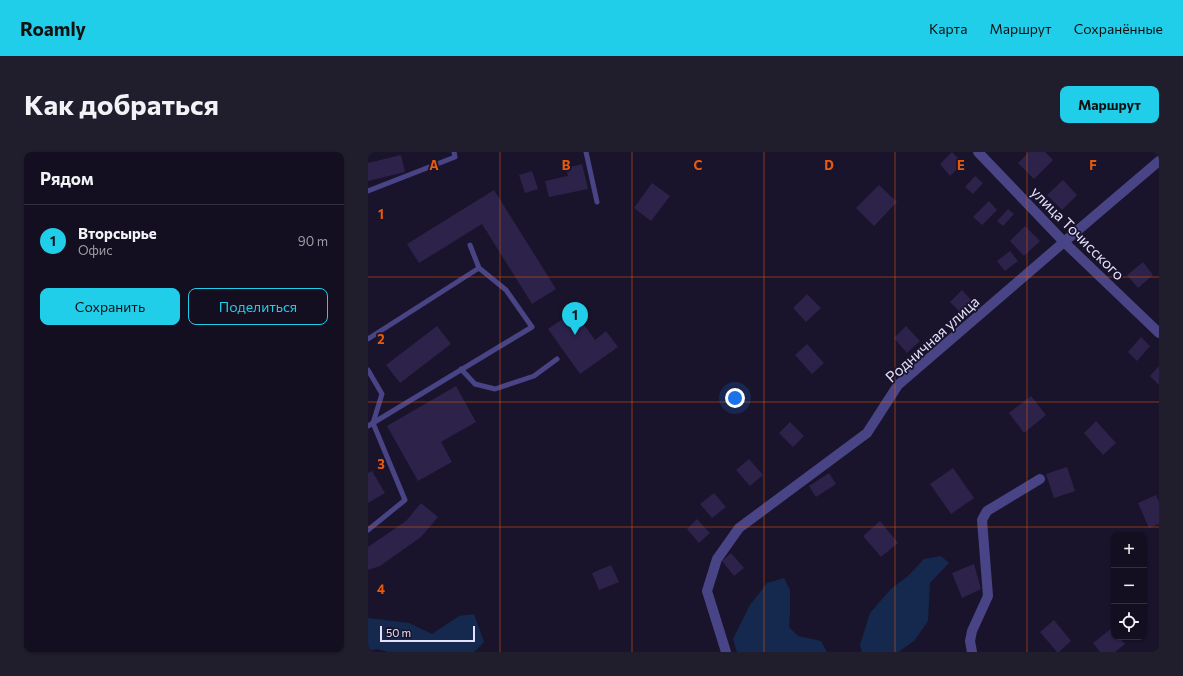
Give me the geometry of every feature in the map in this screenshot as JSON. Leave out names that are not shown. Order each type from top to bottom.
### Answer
[{"type":"street","name":"улица Точисского","points":[[978,152],[1064,242],[1159,333]]},
{"type":"street","name":"Родничная улица","points":[[726,652],[707,591],[717,559],[739,528],[868,432],[898,386],[1159,161]]},
{"type":"street","points":[[972,652],[970,641],[972,631],[988,596],[982,520],[987,511],[1040,479]]},
{"type":"lane","points":[[368,191],[455,157],[454,152]]},
{"type":"lane","points":[[586,152],[597,202]]},
{"type":"lane","points":[[371,424],[532,327],[506,290],[479,268],[470,245]]},
{"type":"lane","points":[[368,339],[479,268]]},
{"type":"lane","points":[[461,369],[475,384],[495,389],[534,376],[557,360]]},
{"type":"lane","points":[[368,370],[382,394],[371,424],[405,500],[368,530]]},
{"type":"water","points":[[941,556],[949,563],[930,583],[928,621],[914,641],[898,652],[862,652],[860,645],[870,613],[891,589],[908,576],[924,559]]},
{"type":"water","points":[[784,578],[790,590],[789,627],[798,636],[821,641],[827,652],[737,652],[733,639],[750,605],[767,583]]},
{"type":"water","points":[[474,614],[484,642],[474,652],[388,652],[377,649],[368,651],[368,618],[409,623],[432,634],[459,616]]},
{"type":"building","points":[[952,152],[963,163],[950,176],[940,164]]},
{"type":"building","points":[[1029,152],[1045,152],[1053,160],[1034,179],[1018,163]]},
{"type":"building","points":[[401,155],[405,172],[368,181],[368,163]]},
{"type":"building","points":[[582,164],[588,189],[549,197],[545,181],[568,176],[566,168]]},
{"type":"building","points":[[532,171],[538,189],[525,193],[519,175]]},
{"type":"building","points":[[975,176],[983,183],[973,194],[965,187]]},
{"type":"building","points":[[1063,180],[1077,195],[1062,210],[1047,195]]},
{"type":"building","points":[[652,183],[670,196],[651,221],[634,208]]},
{"type":"building","points":[[879,185],[897,202],[874,226],[856,208]]},
{"type":"building","points":[[494,190],[556,289],[532,304],[482,224],[419,263],[407,244]]},
{"type":"building","points":[[989,201],[997,210],[982,225],[973,217]]},
{"type":"building","points":[[1008,209],[1014,214],[1003,226],[997,221]]},
{"type":"building","points":[[1025,226],[1040,241],[1024,256],[1010,241]]},
{"type":"building","points":[[1010,251],[1018,261],[1005,271],[997,261]]},
{"type":"building","points":[[1143,262],[1153,275],[1138,288],[1127,275]]},
{"type":"building","points":[[962,290],[972,301],[961,313],[950,302]]},
{"type":"building","points":[[807,294],[821,308],[806,322],[793,308]]},
{"type":"building","points":[[574,311],[595,340],[606,331],[618,347],[580,374],[548,329]]},
{"type":"building","points":[[437,326],[451,344],[400,383],[386,365]]},
{"type":"building","points":[[906,326],[920,341],[907,353],[894,338]]},
{"type":"building","points":[[1141,337],[1150,346],[1137,361],[1128,352]]},
{"type":"building","points":[[807,344],[824,363],[812,374],[795,355]]},
{"type":"building","points":[[1159,366],[1159,385],[1150,376]]},
{"type":"building","points":[[456,386],[476,422],[441,442],[452,462],[418,481],[387,426]]},
{"type":"building","points":[[1031,396],[1046,415],[1024,433],[1009,413]]},
{"type":"building","points":[[1096,421],[1116,443],[1103,455],[1084,433]]},
{"type":"building","points":[[790,422],[804,436],[793,447],[779,433]]},
{"type":"building","points":[[749,459],[763,475],[750,486],[736,470]]},
{"type":"building","points":[[1067,467],[1075,491],[1054,498],[1046,474]]},
{"type":"building","points":[[953,468],[974,498],[951,514],[930,484]]},
{"type":"building","points":[[372,471],[385,493],[368,503],[368,473]]},
{"type":"building","points":[[829,473],[836,484],[816,497],[809,486]]},
{"type":"building","points":[[714,493],[726,507],[712,518],[700,504]]},
{"type":"building","points":[[1156,495],[1159,502],[1159,524],[1149,528],[1138,503]]},
{"type":"building","points":[[421,503],[438,517],[421,537],[380,566],[368,570],[368,547],[406,521]]},
{"type":"building","points":[[697,519],[710,533],[699,543],[687,529]]},
{"type":"building","points":[[880,521],[898,543],[881,557],[863,536]]},
{"type":"building","points":[[731,553],[744,568],[734,576],[722,561]]},
{"type":"building","points":[[974,564],[981,589],[962,598],[952,573]]},
{"type":"building","points":[[611,565],[619,582],[599,590],[592,573]]},
{"type":"building","points":[[1054,620],[1071,641],[1059,652],[1057,652],[1040,632]]},
{"type":"building","points":[[1111,629],[1111,640],[1122,640],[1125,644],[1115,652],[1100,652],[1093,643]]},
{"type":"place","name":"Вторсырье","points":[[575,335]]}]
